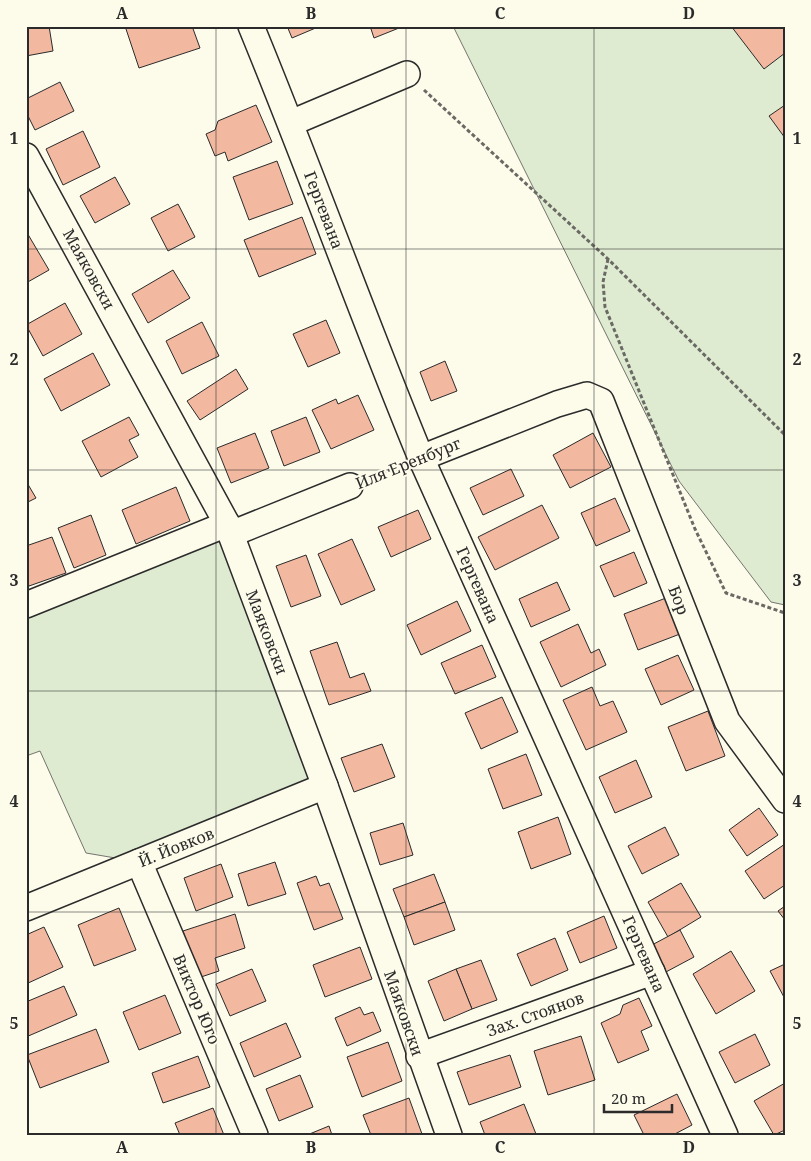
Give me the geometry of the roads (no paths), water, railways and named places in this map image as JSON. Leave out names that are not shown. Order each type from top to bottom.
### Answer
[{"type":"street","name":"Гергевана","points":[[251,26],[291,123],[378,354],[421,458],[726,1135]]},
{"type":"street","points":[[291,123],[407,74]]},
{"type":"street","name":"Маяковски","points":[[26,156],[229,529],[325,786],[419,1056],[449,1135]]},
{"type":"street","name":"Иля Еренбург","points":[[421,458],[557,404],[587,395]]},
{"type":"street","name":"Бор","points":[[587,395],[601,402],[609,419],[727,721],[785,800]]},
{"type":"street","name":"Иля Еренбург","points":[[26,605],[350,486]]},
{"type":"street","name":"Й. Йовков","points":[[26,908],[325,786]]},
{"type":"street","name":"Виктор Юго","points":[[140,862],[255,1135]]},
{"type":"street","name":"Зах. Стоянов","points":[[419,1056],[652,972]]}]
